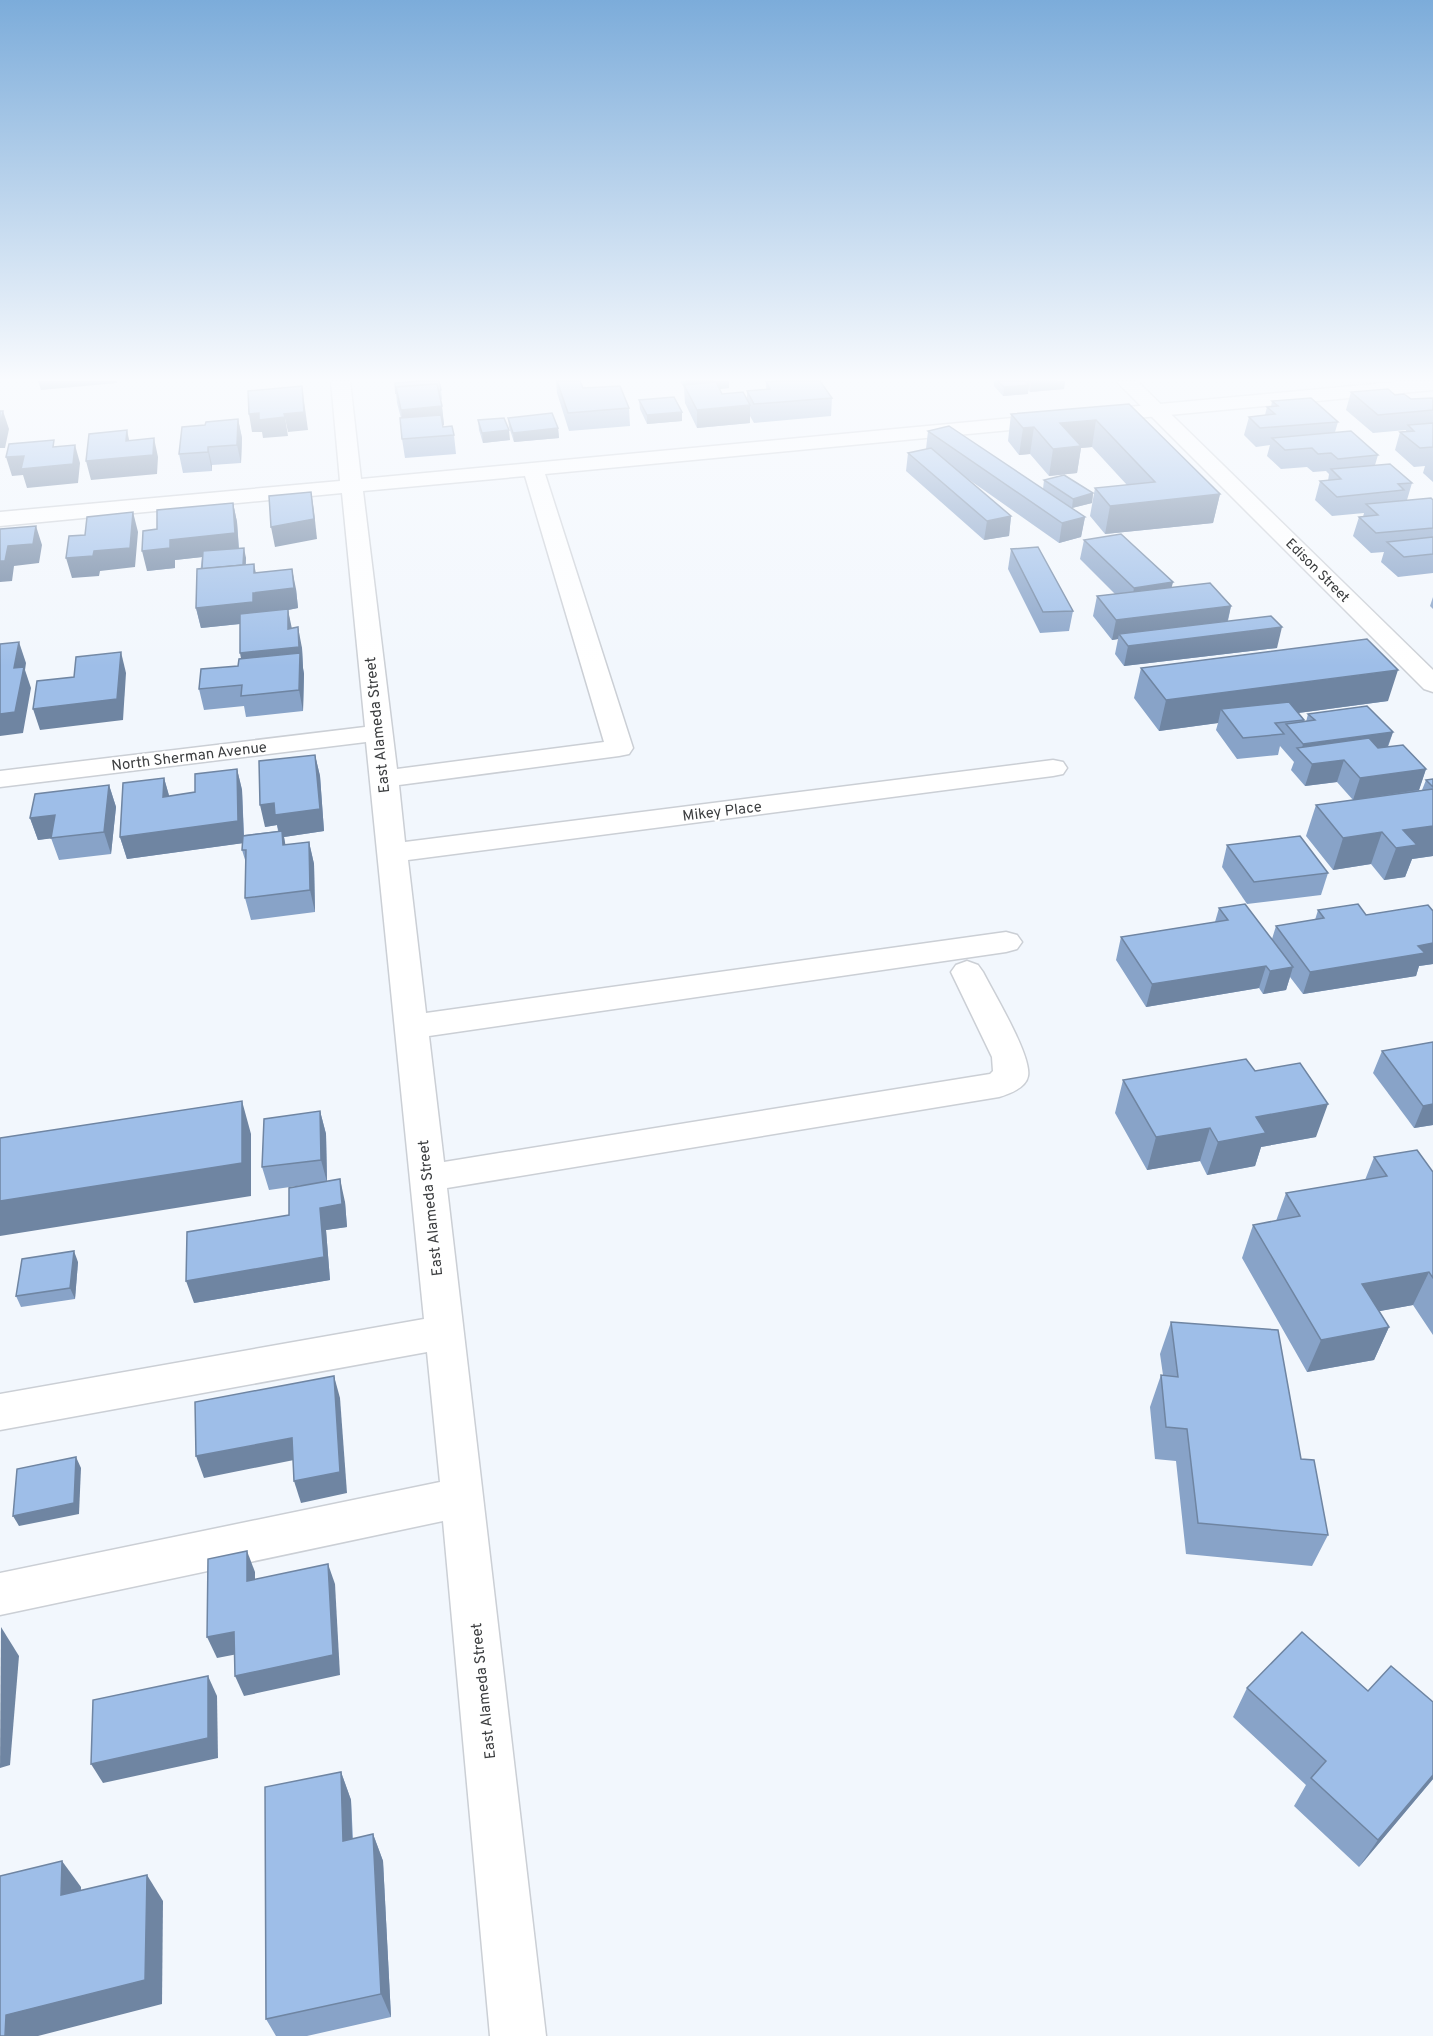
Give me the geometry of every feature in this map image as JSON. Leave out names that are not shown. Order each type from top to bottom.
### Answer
[{"type":"street","name":"East Alameda Street","points":[[350,476],[463,1497],[518,2036]]},
{"type":"street","points":[[0,519],[442,476]]},
{"type":"street","points":[[383,779],[619,748],[535,476]]},
{"type":"street","name":"Edison Street","points":[[1222,476],[1433,684]]},
{"type":"street","name":"North Sherman Avenue","points":[[0,779],[378,733]]},
{"type":"street","name":"Mikey Place","points":[[391,853],[1053,768]]},
{"type":"street","points":[[410,1027],[1006,942]]},
{"type":"street","points":[[427,1178],[999,1085],[1011,1076],[1009,1058],[967,972]]},
{"type":"street","points":[[0,1412],[444,1332]]},
{"type":"street","points":[[0,1594],[463,1497]]},
{"type":"building","points":[[935,476],[964,476],[1011,516],[987,521]]},
{"type":"building","points":[[994,476],[1024,476],[1085,517],[1062,523]]},
{"type":"building","points":[[1066,476],[1093,493],[1073,499],[1044,480]]},
{"type":"building","points":[[1149,476],[1202,476],[1220,494],[1110,506],[1095,488],[1155,482]]},
{"type":"building","points":[[1338,476],[1404,476],[1412,483],[1398,484],[1404,490],[1337,497],[1320,481],[1341,479]]},
{"type":"building","points":[[311,492],[314,519],[271,527],[269,496]]},
{"type":"building","points":[[1431,498],[1433,500],[1433,528],[1376,533],[1359,517],[1378,515],[1366,504]]},
{"type":"building","points":[[233,503],[235,533],[170,540],[170,548],[142,551],[143,531],[157,529],[157,510]]},
{"type":"building","points":[[133,512],[130,548],[94,551],[93,556],[66,558],[69,536],[85,535],[87,517]]},
{"type":"building","points":[[36,526],[33,544],[8,546],[5,561],[0,561],[0,529]]},
{"type":"building","points":[[1121,534],[1173,582],[1134,588],[1084,540]]},
{"type":"building","points":[[1433,537],[1433,554],[1404,557],[1387,542]]},
{"type":"building","points":[[1038,547],[1073,611],[1043,612],[1011,549]]},
{"type":"building","points":[[244,548],[243,565],[202,569],[203,551]]},
{"type":"building","points":[[254,564],[254,573],[292,569],[294,588],[253,593],[253,602],[196,608],[197,569]]},
{"type":"building","points":[[1210,583],[1231,606],[1116,620],[1097,596]]},
{"type":"building","points":[[288,609],[288,629],[298,627],[299,647],[240,653],[240,614]]},
{"type":"building","points":[[1271,616],[1282,627],[1128,646],[1119,634]]},
{"type":"building","points":[[1367,639],[1398,670],[1166,700],[1141,668]]},
{"type":"building","points":[[19,642],[14,668],[24,667],[15,712],[0,714],[0,644]]},
{"type":"building","points":[[121,652],[117,699],[33,709],[37,681],[74,677],[76,657]]},
{"type":"building","points":[[300,653],[299,690],[241,696],[242,685],[199,689],[201,669],[238,666],[239,659]]},
{"type":"building","points":[[1289,702],[1304,720],[1275,723],[1284,734],[1243,738],[1221,709]]},
{"type":"building","points":[[1367,706],[1393,732],[1303,744],[1286,724],[1315,720],[1308,714]]},
{"type":"building","points":[[1369,738],[1378,748],[1403,745],[1426,769],[1360,778],[1344,760],[1312,764],[1297,748]]},
{"type":"building","points":[[315,755],[320,809],[275,815],[274,803],[260,805],[259,761]]},
{"type":"building","points":[[237,769],[238,821],[120,837],[123,783],[164,778],[163,797],[195,792],[195,774]]},
{"type":"building","points":[[1433,779],[1433,787],[1426,780]]},
{"type":"building","points":[[109,785],[104,832],[51,838],[55,815],[30,818],[35,794]]},
{"type":"building","points":[[1433,789],[1433,826],[1403,830],[1417,845],[1396,848],[1382,832],[1343,838],[1316,805]]},
{"type":"building","points":[[282,831],[283,845],[309,842],[310,890],[245,898],[246,850],[242,850],[243,836]]},
{"type":"building","points":[[1300,836],[1328,873],[1254,882],[1227,845]]},
{"type":"building","points":[[1245,904],[1293,967],[1270,971],[1266,966],[1152,984],[1121,937],[1228,920],[1219,908]]},
{"type":"building","points":[[1358,904],[1366,915],[1428,905],[1433,911],[1433,943],[1418,946],[1425,953],[1310,972],[1276,926],[1324,918],[1318,910]]},
{"type":"building","points":[[1433,1042],[1433,1104],[1423,1106],[1382,1051]]},
{"type":"building","points":[[1246,1059],[1255,1071],[1300,1063],[1328,1104],[1256,1117],[1266,1133],[1218,1142],[1210,1128],[1156,1137],[1123,1080]]},
{"type":"building","points":[[242,1101],[242,1163],[0,1201],[0,1138]]},
{"type":"building","points":[[320,1111],[321,1160],[262,1167],[264,1119]]},
{"type":"building","points":[[1417,1150],[1433,1172],[1433,1278],[1429,1272],[1362,1284],[1389,1327],[1321,1340],[1253,1225],[1300,1216],[1286,1193],[1387,1176],[1374,1157]]},
{"type":"building","points":[[340,1179],[342,1204],[320,1208],[324,1257],[186,1281],[187,1232],[289,1215],[289,1188]]},
{"type":"building","points":[[74,1251],[70,1288],[16,1296],[22,1259]]},
{"type":"building","points":[[1171,1322],[1278,1330],[1301,1459],[1314,1460],[1328,1535],[1198,1523],[1187,1429],[1166,1427],[1161,1375],[1178,1377]]},
{"type":"building","points":[[334,1376],[340,1472],[294,1481],[292,1438],[196,1456],[195,1402]]},
{"type":"building","points":[[76,1457],[74,1503],[13,1516],[17,1469]]},
{"type":"building","points":[[247,1551],[247,1581],[328,1564],[333,1655],[235,1676],[234,1632],[207,1637],[208,1559]]},
{"type":"building","points":[[1302,1632],[1368,1691],[1391,1666],[1433,1702],[1433,1775],[1378,1840],[1311,1778],[1326,1761],[1247,1688]]},
{"type":"building","points":[[208,1676],[208,1738],[91,1764],[93,1700]]},
{"type":"building","points":[[341,1772],[343,1841],[373,1834],[381,1994],[266,2019],[265,1787]]},
{"type":"building","points":[[62,1861],[61,1895],[147,1875],[145,1980],[6,2015],[5,2036],[0,2036],[0,1876]]}]
